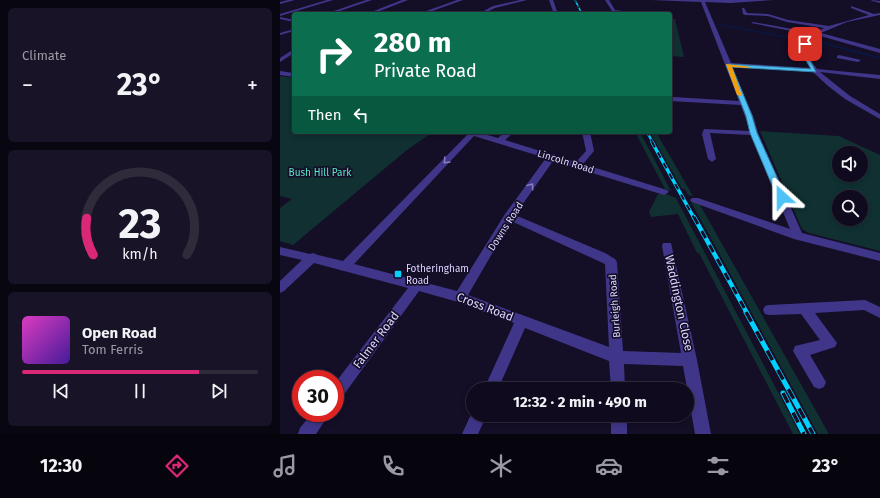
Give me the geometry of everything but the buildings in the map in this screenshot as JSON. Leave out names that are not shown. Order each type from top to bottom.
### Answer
[{"type":"street","points":[[280,3],[293,0]]},
{"type":"street","points":[[280,15],[331,0]]},
{"type":"street","points":[[333,12],[370,0]]},
{"type":"street","points":[[373,12],[406,0]]},
{"type":"street","points":[[426,12],[459,0]]},
{"type":"street","points":[[484,12],[494,7],[525,0]]},
{"type":"street","points":[[551,0],[555,12]]},
{"type":"street","points":[[607,0],[615,12]]},
{"type":"street","points":[[653,0],[772,0]]},
{"type":"street","points":[[873,0],[880,2]]},
{"type":"street","points":[[703,1],[744,103],[754,133],[798,236]]},
{"type":"street","points":[[761,1],[768,7]]},
{"type":"street","points":[[852,7],[877,14]]},
{"type":"street","points":[[743,9],[745,14],[768,15],[787,21],[827,27]]},
{"type":"street","points":[[877,14],[827,27],[814,34],[806,42],[805,54],[814,70],[846,97],[880,117]]},
{"type":"street","points":[[280,18],[292,21]]},
{"type":"street","points":[[753,23],[814,34],[880,51]]},
{"type":"street","points":[[280,34],[292,31]]},
{"type":"street","points":[[281,59],[292,52]]},
{"type":"street","points":[[843,72],[838,55],[858,60]]},
{"type":"street","points":[[281,59],[292,62]]},
{"type":"street","points":[[728,65],[843,72],[880,77]]},
{"type":"street","points":[[280,73],[292,76]]},
{"type":"street","points":[[672,99],[744,103]]},
{"type":"street","points":[[712,159],[706,134],[708,131],[754,133]]},
{"type":"street","points":[[346,266],[469,134]]},
{"type":"street","name":"Lincoln Road","points":[[477,134],[578,164],[664,192]]},
{"type":"street","points":[[499,141],[508,134]]},
{"type":"street","points":[[578,164],[590,151],[586,134]]},
{"type":"street","name":"Downs Road","points":[[460,297],[509,216],[552,156]]},
{"type":"street","points":[[695,200],[798,236],[880,257]]},
{"type":"street","name":"Burleigh Road","points":[[509,216],[601,256],[611,262],[618,382]]},
{"type":"street","name":"Waddington Close","points":[[667,246],[703,434]]},
{"type":"street","name":"Cross Road","points":[[280,251],[312,257],[460,297],[617,358]]},
{"type":"street","points":[[280,288],[312,257]]},
{"type":"street","name":"Falmer Road","points":[[344,383],[417,285]]},
{"type":"street","points":[[769,310],[865,305],[878,312]]},
{"type":"street","points":[[805,309],[830,343],[800,351],[819,382]]},
{"type":"street","points":[[494,382],[521,321]]},
{"type":"street","name":"Waddington Close","points":[[617,358],[690,360]]},
{"type":"street","points":[[306,434],[315,422]]},
{"type":"street","points":[[470,434],[476,422]]},
{"type":"street","points":[[619,422],[619,434]]},
{"type":"green space","points":[[672,18],[675,19],[684,57],[672,56]]},
{"type":"green space","name":"Bush Hill Park","points":[[280,76],[292,78],[292,134],[430,134],[407,150],[293,245],[280,241],[280,208],[292,199],[280,196]]},
{"type":"green space","points":[[760,131],[839,136],[861,146],[832,146],[832,182],[868,182],[868,149],[880,155],[880,251],[809,233],[802,229]]},
{"type":"green space","points":[[636,134],[641,134],[671,191],[665,189]]},
{"type":"green space","points":[[651,134],[657,134],[693,196],[688,195],[685,189],[682,189]]},
{"type":"green space","points":[[658,194],[666,194],[676,198],[800,434],[793,434],[699,253],[697,253],[678,214],[651,217],[649,212]]},
{"type":"green space","points":[[691,200],[699,203],[829,434],[818,434]]},
{"type":"waterway","points":[[717,24],[785,37]]},
{"type":"waterway","points":[[780,36],[801,38]]},
{"type":"waterway","points":[[815,41],[880,58]]},
{"type":"railway","points":[[575,0],[581,12]]},
{"type":"railway","points":[[648,134],[653,143]]},
{"type":"railway","points":[[652,142],[694,218]]},
{"type":"railway","points":[[694,217],[747,313]]},
{"type":"railway","points":[[746,312],[813,434]]},
{"type":"railway","points":[[783,393],[804,434]]},
{"type":"slow traffic","points":[[740,95],[728,65],[748,67]]},
{"type":"place","name":"Fotheringham Road","points":[[398,274]]},
{"type":"route","points":[[782,197],[754,133],[749,116],[728,65],[814,70],[805,54],[805,44]]}]
